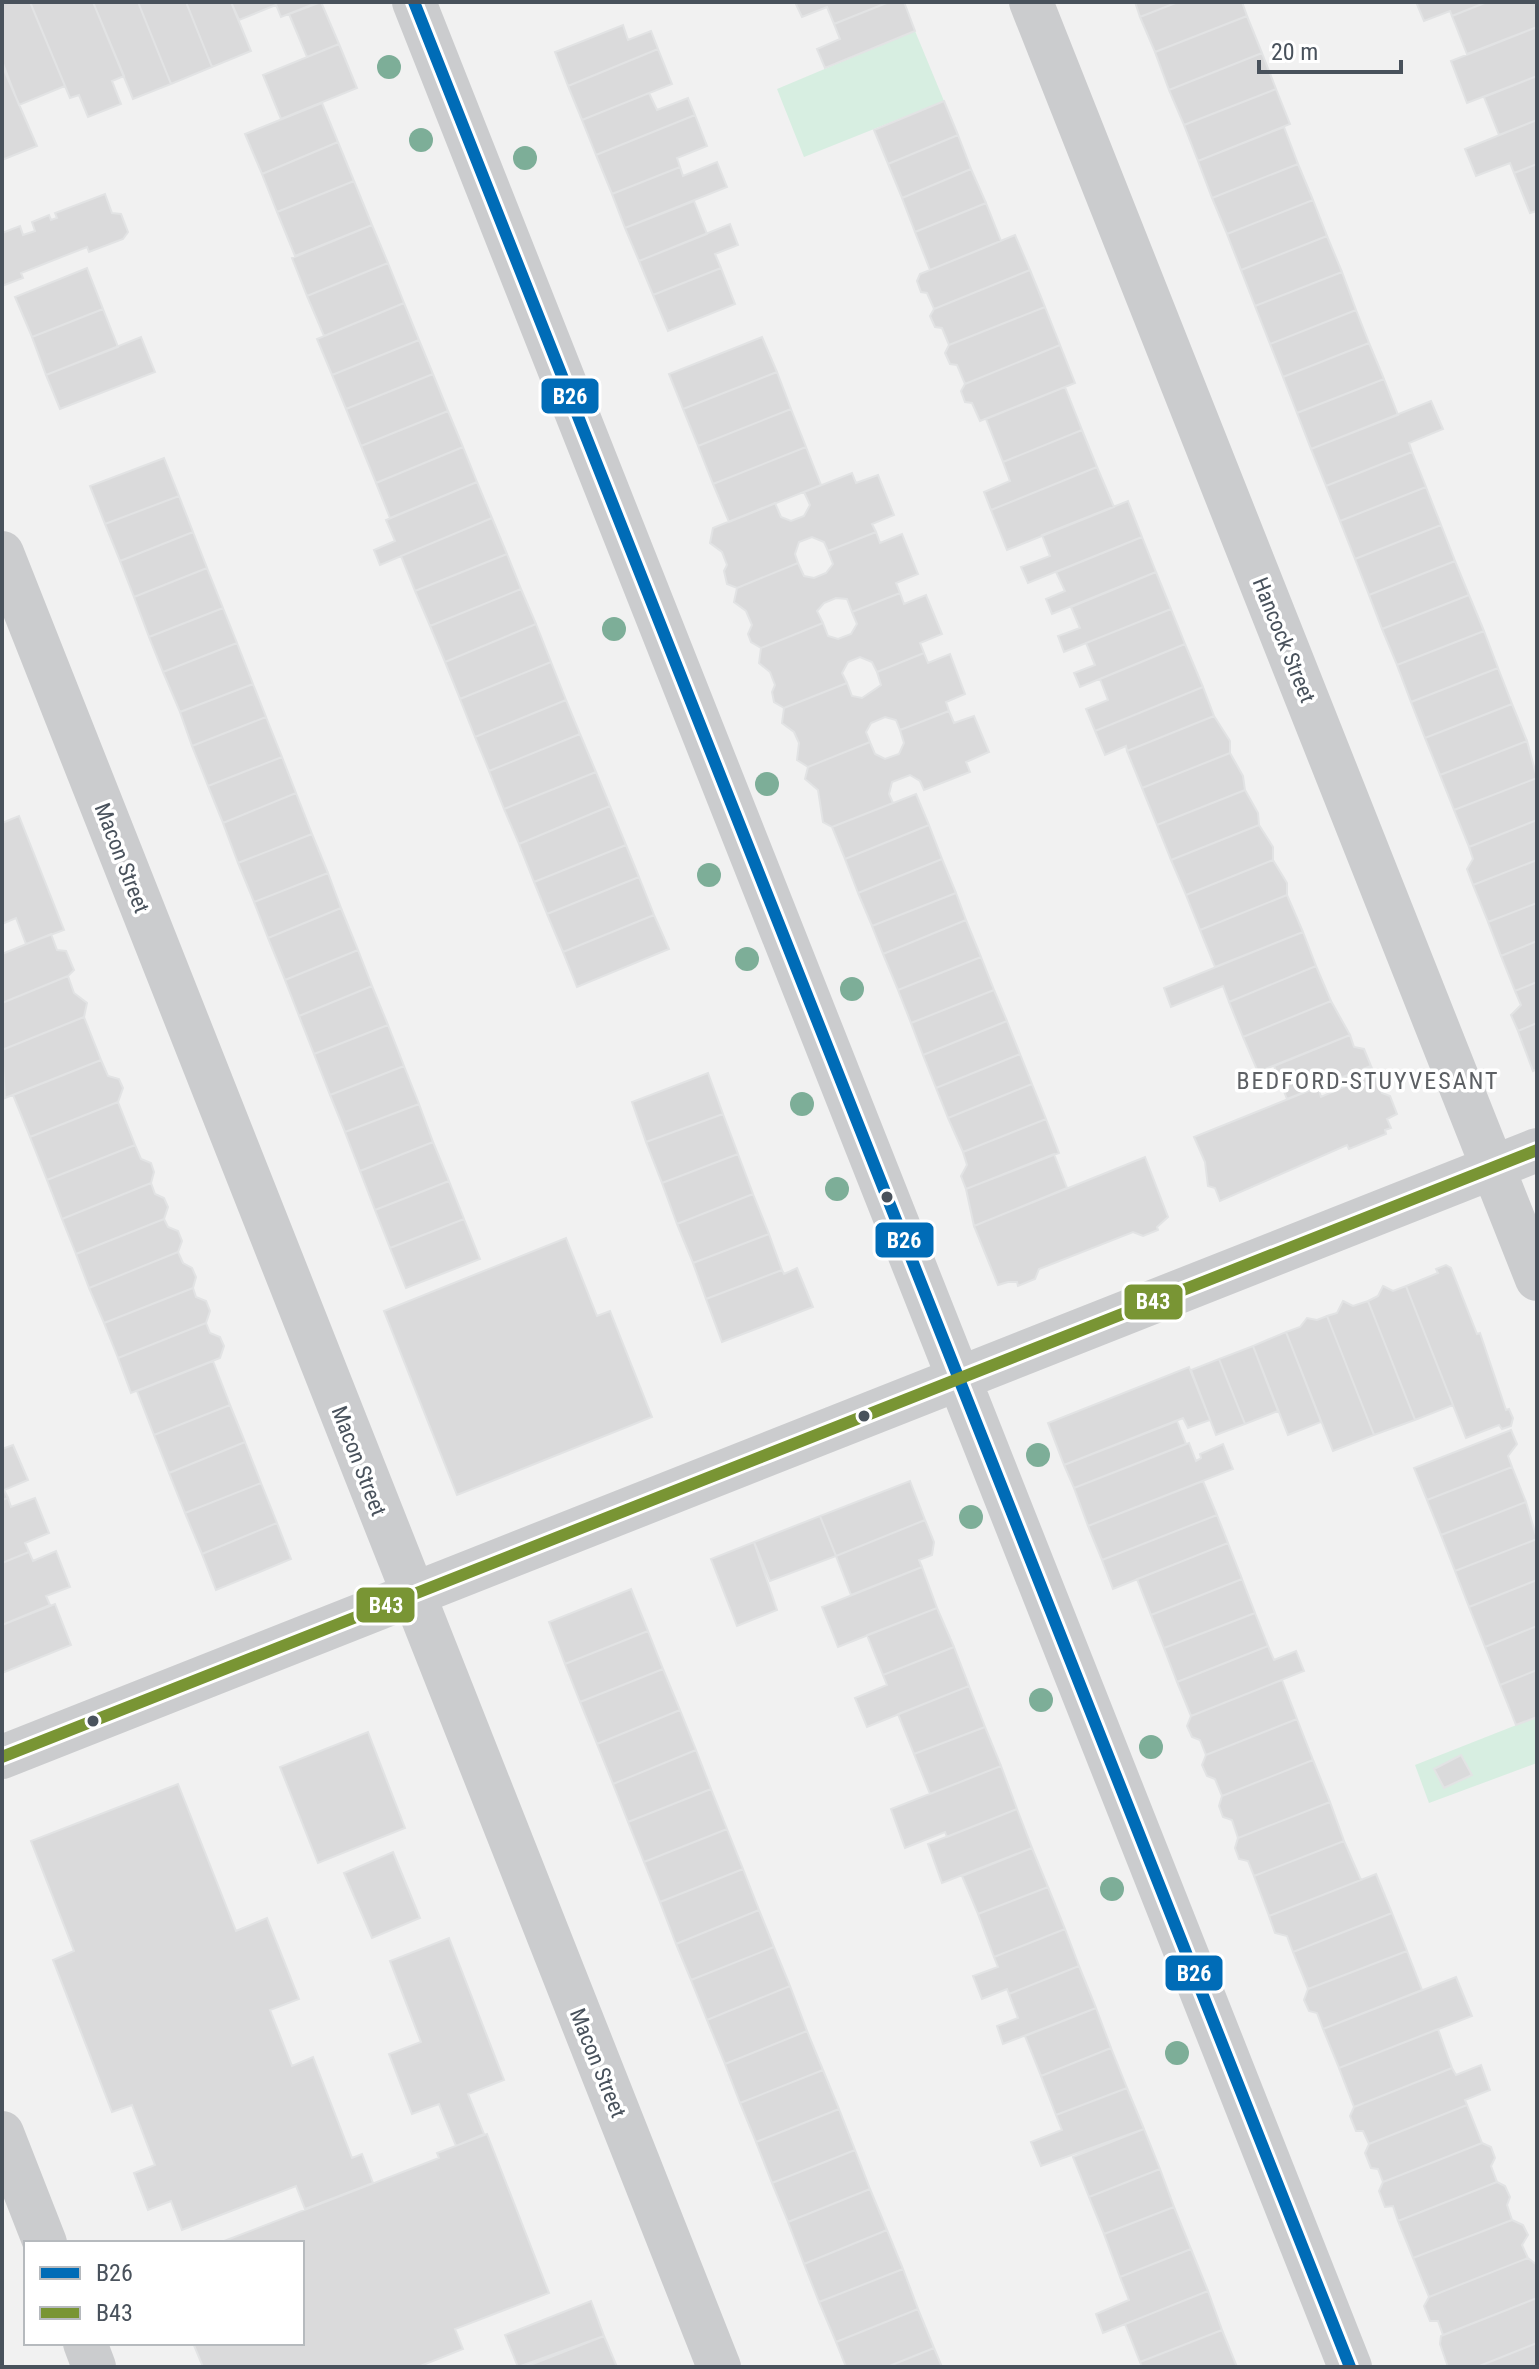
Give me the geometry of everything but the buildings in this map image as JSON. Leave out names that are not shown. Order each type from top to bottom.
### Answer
[{"type":"street","points":[[414,2],[1350,2367]]},
{"type":"street","name":"Hancock Street","points":[[1031,2],[1537,1279]]},
{"type":"street","name":"Macon Street","points":[[2,553],[719,2367]]},
{"type":"street","points":[[2,1757],[1537,1150]]},
{"type":"street","points":[[2,2133],[44,2241]]},
{"type":"street","points":[[86,2345],[94,2367]]},
{"type":"green space","points":[[915,31],[944,101],[804,157],[777,89]]},
{"type":"green space","points":[[1537,1717],[1537,1763],[1429,1803],[1415,1765]]},
{"type":"transit line","name":"B26","points":[[414,2],[1350,2367]]},
{"type":"transit line","name":"B43","points":[[2,1757],[1537,1150]]},
{"type":"district","name":"BEDFORD-STUYVESANT","points":[[1368,1081]]}]
